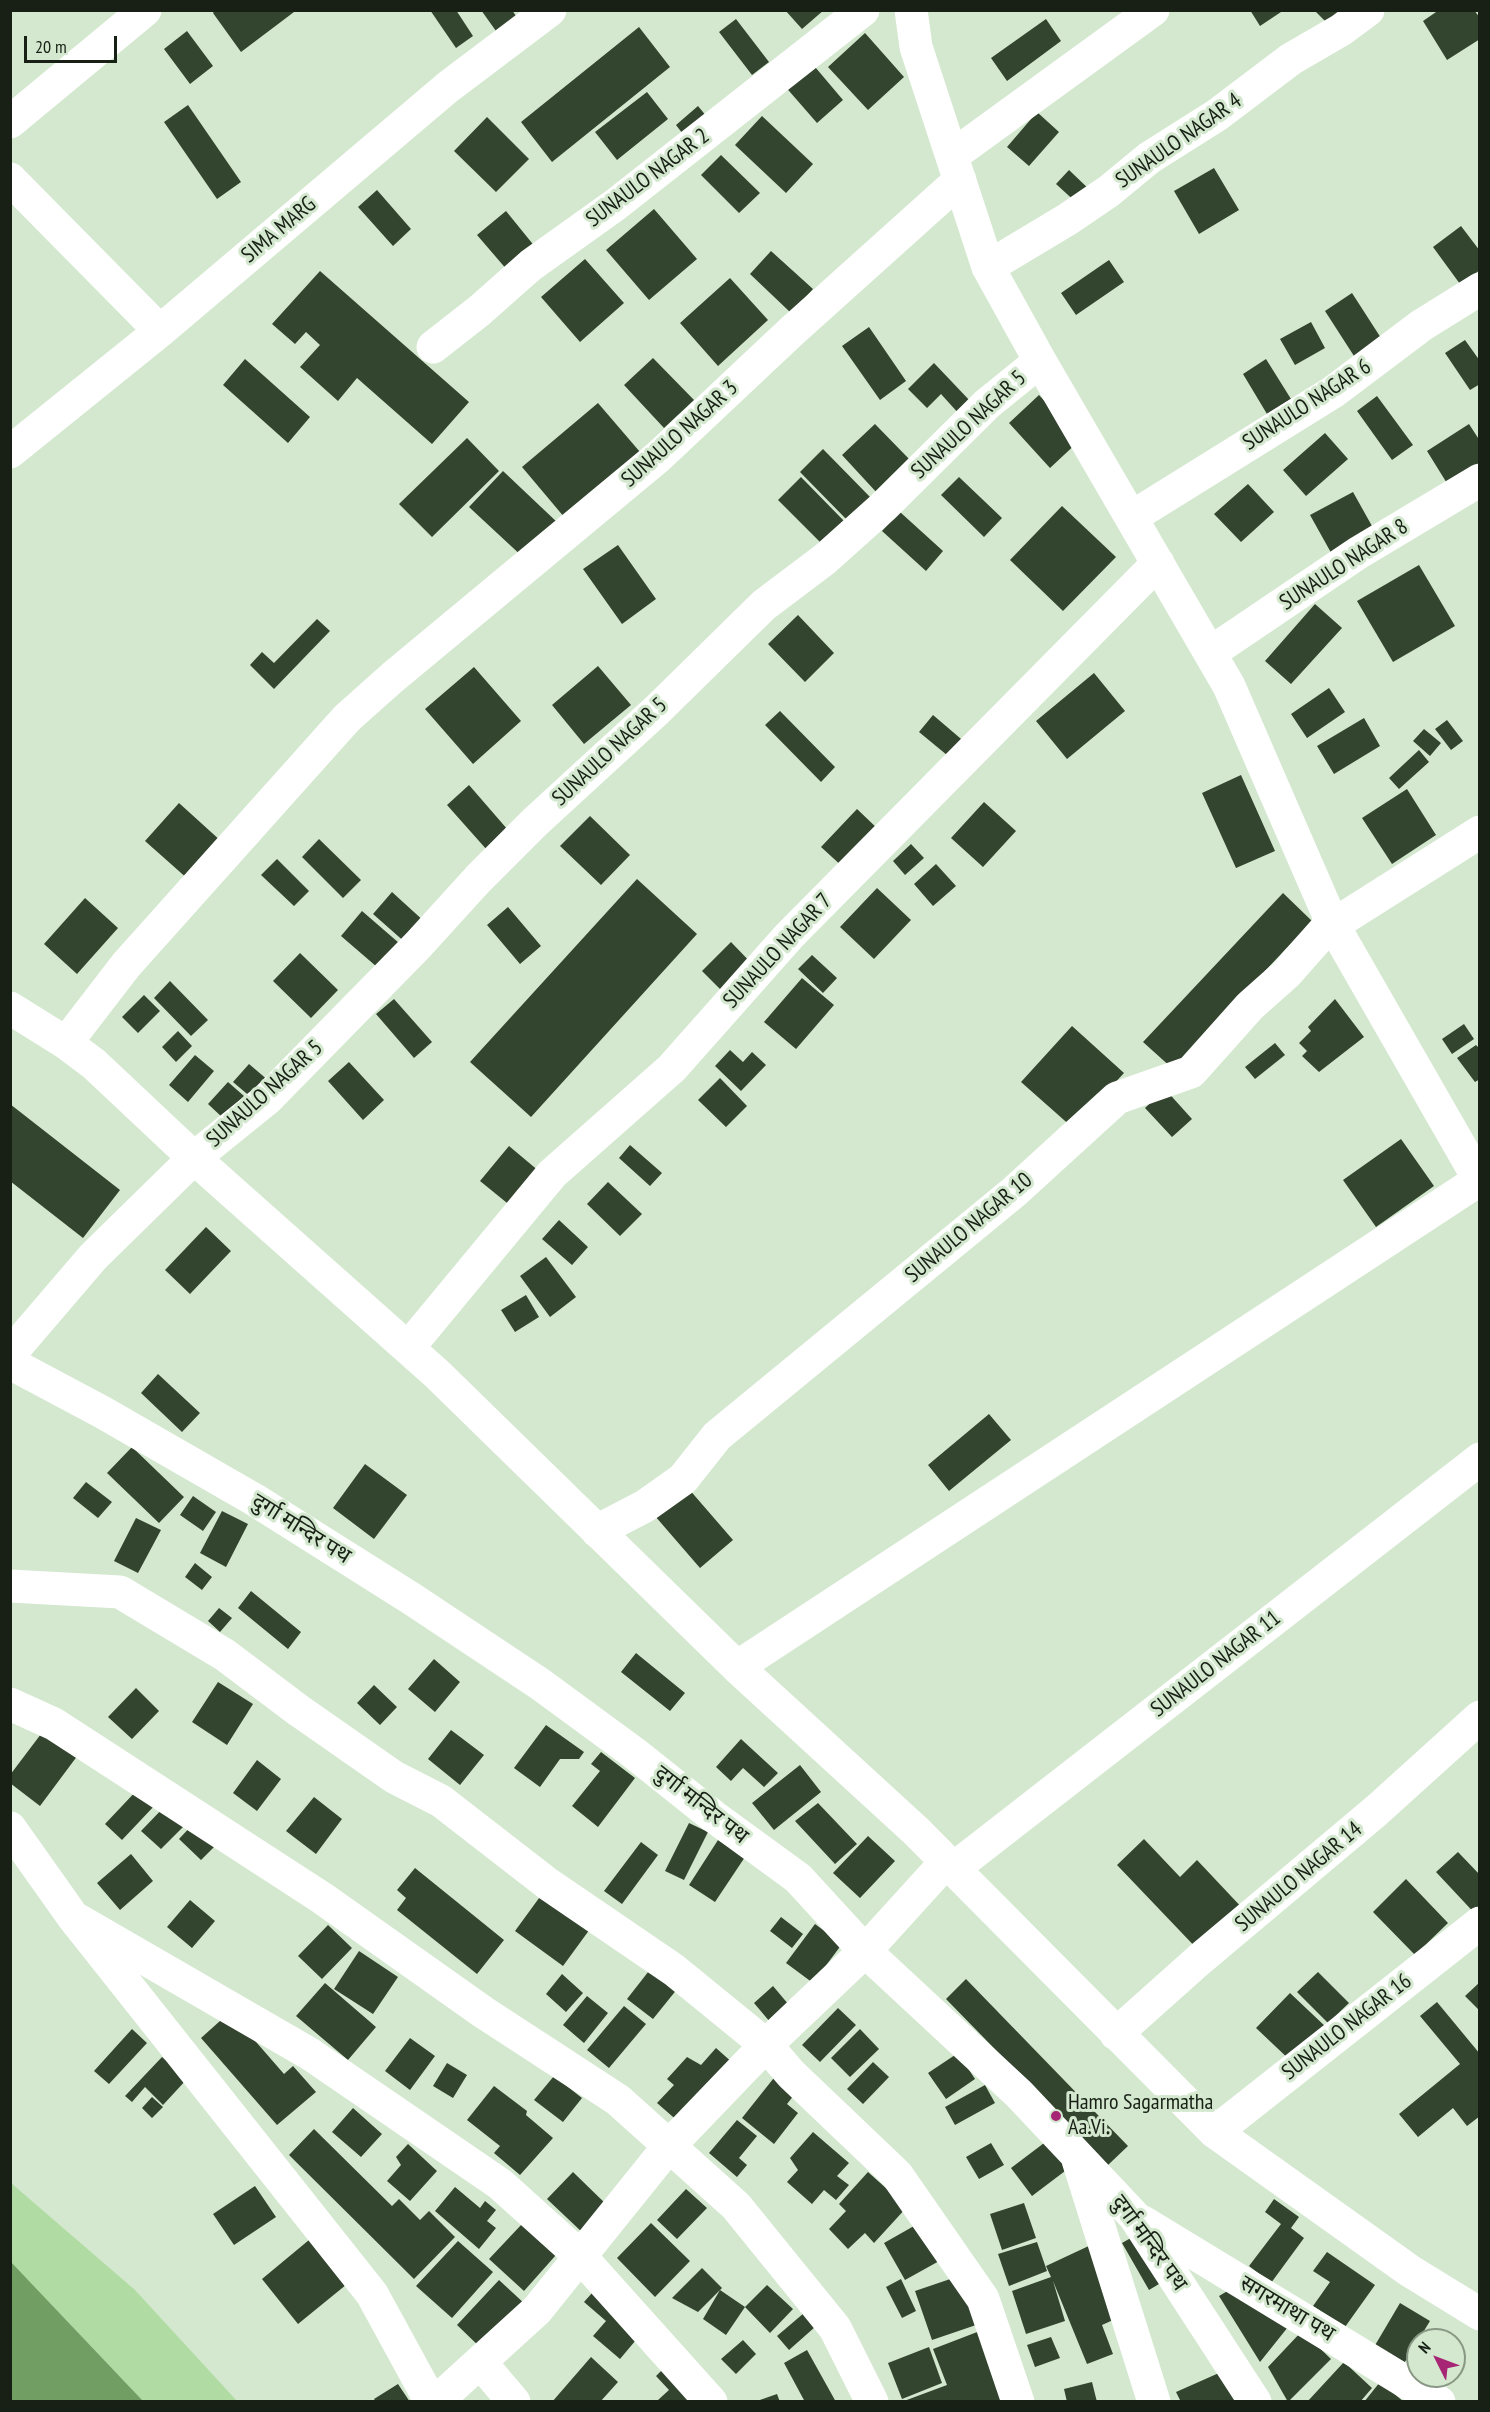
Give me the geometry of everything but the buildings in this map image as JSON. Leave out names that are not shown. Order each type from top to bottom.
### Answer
[{"type":"street","points":[[10,122],[145,10]]},
{"type":"street","name":"SIMA MARG","points":[[10,452],[160,331],[448,87],[550,10]]},
{"type":"street","name":"SUNAULO NAGAR 2","points":[[433,347],[479,311],[531,265],[624,198],[863,10]]},
{"type":"street","points":[[736,1667],[1479,1181],[1333,923],[1229,686],[988,267],[916,47],[911,10]]},
{"type":"street","name":"SUNAULO NAGAR 3","points":[[66,1042],[126,965],[312,754],[347,718],[393,677],[658,457],[792,331],[956,168],[1153,10]]},
{"type":"street","name":"SUNAULO NAGAR 4","points":[[988,267],[1068,219],[1149,158],[1217,115],[1291,59],[1341,30],[1368,10]]},
{"type":"street","points":[[10,179],[160,331]]},
{"type":"street","name":"SUNAULO NAGAR 6","points":[[1132,517],[1333,392],[1422,325],[1479,289]]},
{"type":"street","name":"SUNAULO NAGAR 5","points":[[10,1354],[93,1257],[194,1158],[267,1099],[535,822],[657,710],[764,605],[825,560],[883,507],[987,404],[1040,361]]},
{"type":"street","name":"SUNAULO NAGAR 8","points":[[1210,653],[1358,553],[1479,480]]},
{"type":"street","name":"SUNAULO NAGAR 7","points":[[408,1348],[552,1174],[672,1068],[789,936],[1158,563]]},
{"type":"street","name":"SUNAULO NAGAR 10","points":[[597,1531],[645,1506],[683,1479],[717,1436],[1014,1192],[1117,1098],[1191,1072],[1250,1006],[1286,974],[1333,923],[1479,832]]},
{"type":"street","points":[[10,1008],[66,1042],[94,1064],[194,1158],[437,1374],[736,1667],[916,1832],[1215,2132],[1410,2271],[1479,2314]]},
{"type":"street","name":"दुर्गा मन्दिर पथ","points":[[10,1364],[102,1412],[255,1500],[412,1599],[540,1684],[798,1878],[865,1951],[1019,2094],[1135,2217],[1255,2402]]},
{"type":"street","name":"SUNAULO NAGAR 11","points":[[436,2402],[537,2310],[669,2146],[766,2045],[865,1951],[949,1866],[1479,1459]]},
{"type":"street","points":[[10,1587],[120,1592],[225,1655],[298,1710],[394,1777],[441,1801],[548,1884],[674,1970],[766,2045],[791,2074],[897,2175],[983,2300],[1018,2402]]},
{"type":"street","points":[[10,1704],[54,1724],[322,1898],[483,2012],[618,2100],[736,2206],[835,2328],[872,2402]]},
{"type":"street","name":"SUNAULO NAGAR 14","points":[[1116,2034],[1200,1959],[1376,1811],[1479,1717]]},
{"type":"street","points":[[10,1828],[74,1917],[372,2294],[431,2402]]},
{"type":"street","points":[[74,1917],[310,2054],[500,2184],[580,2256],[711,2402]]},
{"type":"street","name":"SUNAULO NAGAR 16","points":[[1215,2132],[1479,1923]]},
{"type":"street","points":[[1076,2154],[1154,2402]]},
{"type":"street","name":"सगरमाथा पथ","points":[[1135,2217],[1439,2402]]},
{"type":"street","points":[[480,2362],[514,2402]]},
{"type":"shaded area","points":[[11,2183],[135,2290],[237,2401],[143,2401],[11,2262]]},
{"type":"shaded area","points":[[11,2262],[143,2401],[11,2401]]},
{"type":"place","name":"Hamro Sagarmatha Aa.Vi.","points":[[1056,2116]]}]
